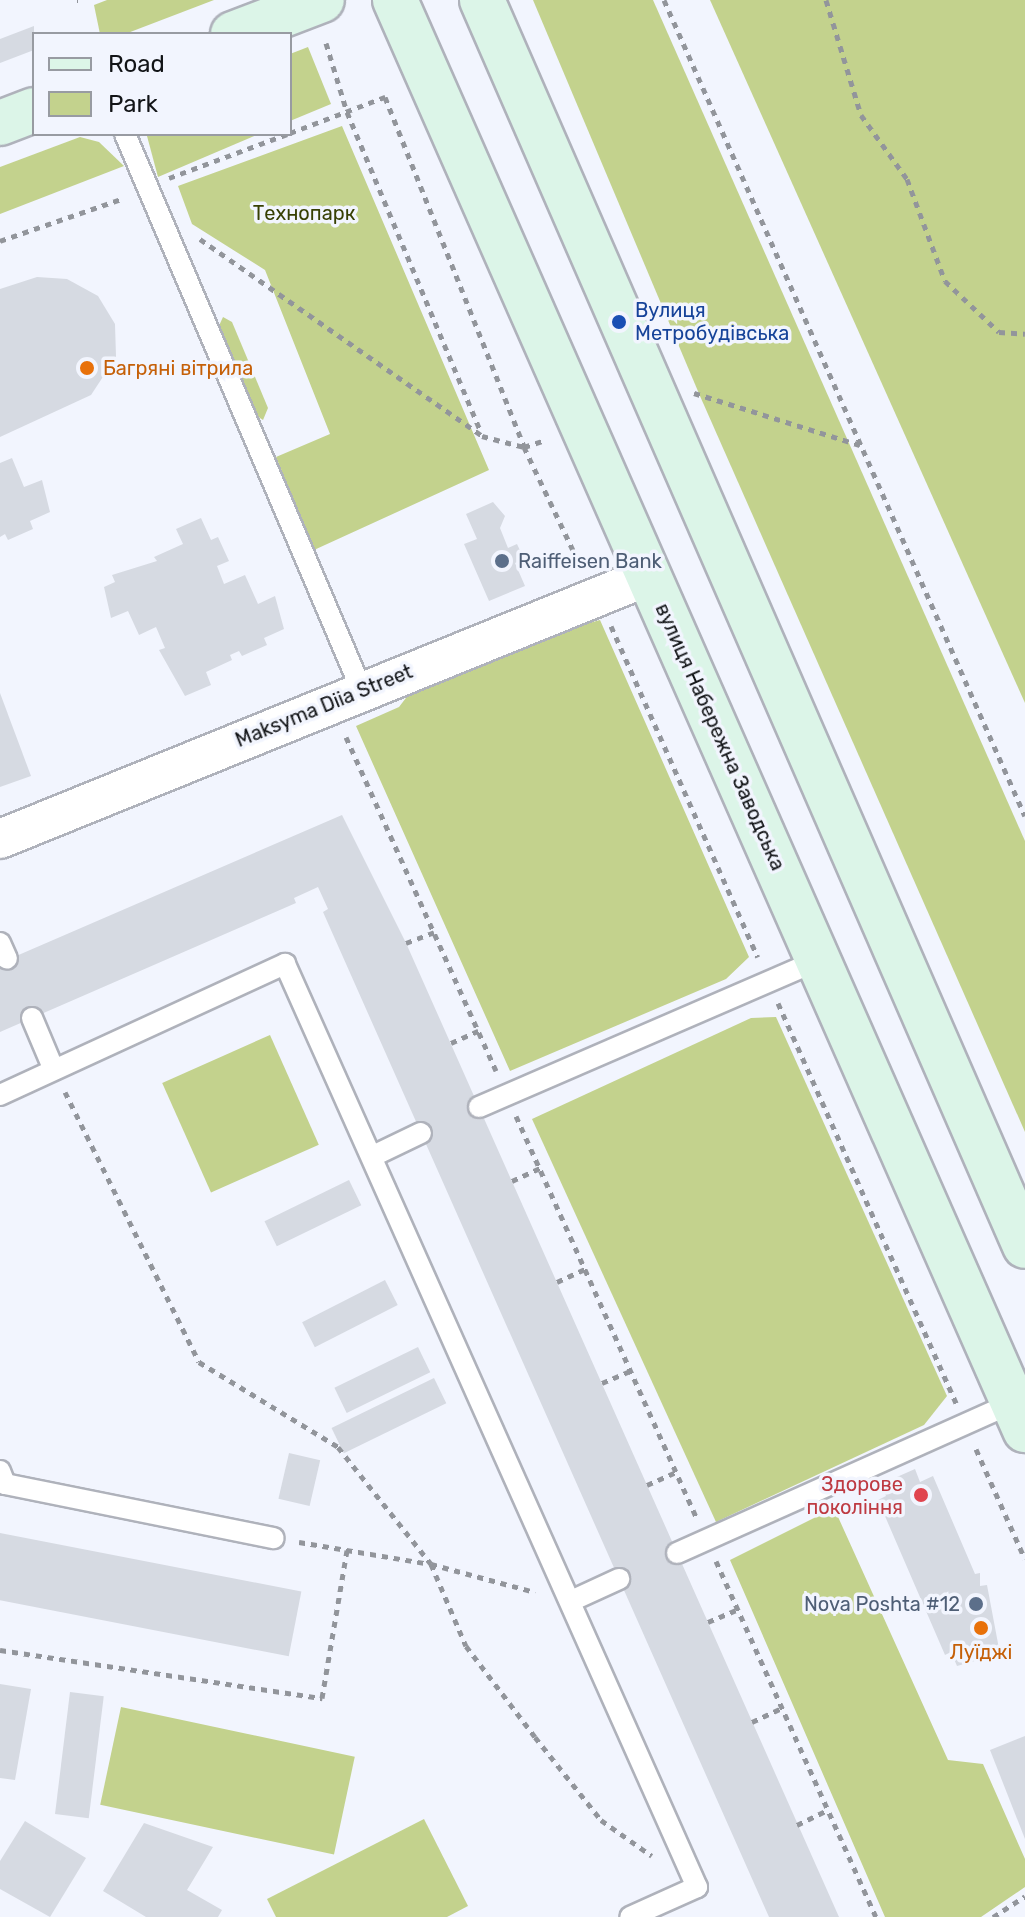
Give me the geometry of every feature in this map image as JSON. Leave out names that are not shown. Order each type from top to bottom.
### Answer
[{"type":"main road","points":[[238,32],[322,0]]},
{"type":"main road","name":"вулиця Набережна Заводська","points":[[395,0],[1019,1416]]},
{"type":"main road","points":[[482,0],[1025,1246]]},
{"type":"main road","points":[[0,123],[32,111]]},
{"type":"street","name":"Maksyma Diia Street","points":[[0,839],[649,576]]},
{"type":"lane","points":[[126,136],[347,697]]},
{"type":"lane","points":[[479,1107],[818,960]]},
{"type":"lane","points":[[0,1095],[285,964],[697,1887],[630,1917]]},
{"type":"lane","points":[[32,1018],[54,1070]]},
{"type":"lane","points":[[373,1156],[421,1133]]},
{"type":"lane","points":[[677,1553],[966,1424],[1019,1416]]},
{"type":"lane","points":[[0,1471],[5,1484],[274,1538]]},
{"type":"lane","points":[[571,1601],[619,1579]]},
{"type":"path","points":[[664,0],[1025,816]]},
{"type":"path","points":[[826,0],[861,115],[907,179],[945,281],[999,332],[1025,334]]},
{"type":"path","points":[[326,43],[347,112],[482,436]]},
{"type":"path","points":[[292,132],[385,97],[524,447],[597,597],[1025,1559]]},
{"type":"path","points":[[0,241],[147,190],[168,178],[280,136]]},
{"type":"path","points":[[168,178],[172,191]]},
{"type":"path","points":[[198,237],[482,436],[524,447],[546,440]]},
{"type":"path","points":[[700,396],[861,445]]},
{"type":"path","points":[[347,697],[434,932],[875,1915],[865,1917]]},
{"type":"path","points":[[406,943],[434,932]]},
{"type":"path","points":[[451,1043],[478,1031]]},
{"type":"path","points":[[54,1070],[199,1362],[338,1447],[431,1564],[466,1646],[601,1820],[697,1887]]},
{"type":"path","points":[[512,1181],[540,1168]]},
{"type":"path","points":[[557,1282],[585,1269]]},
{"type":"path","points":[[602,1383],[630,1371]]},
{"type":"path","points":[[647,1485],[676,1472]]},
{"type":"path","points":[[274,1538],[431,1564],[571,1601]]},
{"type":"path","points":[[0,1650],[322,1698],[347,1550]]},
{"type":"path","points":[[708,1622],[738,1609]]},
{"type":"path","points":[[752,1722],[782,1708]]},
{"type":"path","points":[[797,1825],[828,1810]]},
{"type":"path","points":[[993,1917],[1025,1896]]},
{"type":"green space","points":[[107,0],[214,0],[130,32],[100,32],[94,5]]},
{"type":"green space","points":[[533,0],[653,0],[1025,841],[1025,1132],[700,396]]},
{"type":"green space","points":[[710,0],[1025,0],[1025,703]]},
{"type":"green space","points":[[308,47],[331,104],[292,120],[292,53]]},
{"type":"green space","name":"Технопарк","points":[[342,126],[489,470],[314,550],[276,457],[330,434],[265,270],[192,224],[178,186]]},
{"type":"green space","points":[[147,136],[254,136],[158,177]]},
{"type":"green space","points":[[80,137],[99,142],[124,166],[0,214],[0,167]]},
{"type":"green space","points":[[223,317],[232,322],[268,408],[263,420],[254,414],[218,328]]},
{"type":"green space","points":[[600,620],[749,957],[726,979],[510,1071],[356,726],[399,707],[409,694],[561,631]]},
{"type":"green space","points":[[776,1017],[947,1396],[924,1425],[716,1522],[532,1119],[751,1018]]},
{"type":"green space","points":[[270,1035],[319,1145],[211,1193],[162,1083]]},
{"type":"green space","points":[[834,1508],[948,1760],[983,1764],[1025,1859],[1025,1887],[981,1917],[885,1917],[730,1560]]},
{"type":"green space","points":[[121,1707],[355,1757],[334,1855],[100,1805]]},
{"type":"green space","points":[[424,1819],[468,1906],[447,1917],[276,1917],[267,1899]]},
{"type":"building","points":[[34,26],[32,51],[0,63],[0,39]]},
{"type":"building","points":[[37,277],[67,279],[98,296],[115,324],[116,357],[91,395],[0,437],[0,289]]},
{"type":"building","points":[[12,458],[24,487],[42,480],[50,512],[30,521],[33,529],[8,540],[5,534],[0,537],[0,463]]},
{"type":"building","points":[[493,502],[505,516],[500,528],[508,548],[517,544],[524,559],[515,563],[525,586],[489,601],[464,544],[477,539],[466,514]]},
{"type":"building","points":[[201,518],[211,540],[218,537],[229,561],[217,566],[224,584],[245,575],[258,604],[275,596],[284,629],[264,638],[267,645],[242,656],[239,651],[230,655],[232,660],[206,672],[211,685],[185,696],[159,650],[165,648],[156,627],[139,635],[128,611],[111,618],[104,587],[115,582],[112,575],[157,561],[154,557],[183,544],[176,529]]},
{"type":"building","points":[[0,693],[31,776],[0,787]]},
{"type":"building","points":[[342,815],[406,943],[839,1917],[769,1917],[323,912],[328,909],[318,887],[294,898],[296,903],[0,1032],[0,963]]},
{"type":"building","points":[[349,1180],[361,1205],[277,1246],[265,1221]]},
{"type":"building","points":[[385,1280],[398,1305],[315,1347],[302,1322]]},
{"type":"building","points":[[418,1347],[430,1372],[347,1413],[334,1388]]},
{"type":"building","points":[[434,1378],[446,1403],[344,1453],[332,1428]]},
{"type":"building","points":[[289,1453],[320,1460],[310,1506],[278,1499]]},
{"type":"building","points":[[915,1469],[920,1482],[933,1476],[975,1574],[980,1573],[980,1586],[987,1585],[1000,1654],[957,1666],[951,1652],[945,1655],[878,1500],[886,1496],[881,1484]]},
{"type":"building","points":[[0,1533],[301,1592],[289,1656],[0,1600]]},
{"type":"building","points":[[0,1684],[31,1689],[15,1780],[0,1778]]},
{"type":"building","points":[[70,1692],[104,1696],[89,1818],[55,1814]]},
{"type":"building","points":[[1025,1736],[1025,1839],[990,1750]]},
{"type":"building","points":[[25,1821],[86,1858],[50,1917],[0,1889],[0,1861]]},
{"type":"building","points":[[144,1823],[213,1847],[187,1890],[222,1910],[218,1917],[146,1917],[103,1891]]},
{"type":"place","name":"Вулиця Метробудівська","points":[[619,322]]},
{"type":"place","name":"Багряні вітрила","points":[[87,368]]},
{"type":"place","name":"Raiffeisen Bank","points":[[502,561]]},
{"type":"place","name":"Здорове покоління","points":[[921,1495]]},
{"type":"place","name":"Nova Poshta #12","points":[[976,1604]]},
{"type":"place","name":"Луїджі","points":[[981,1628]]}]
